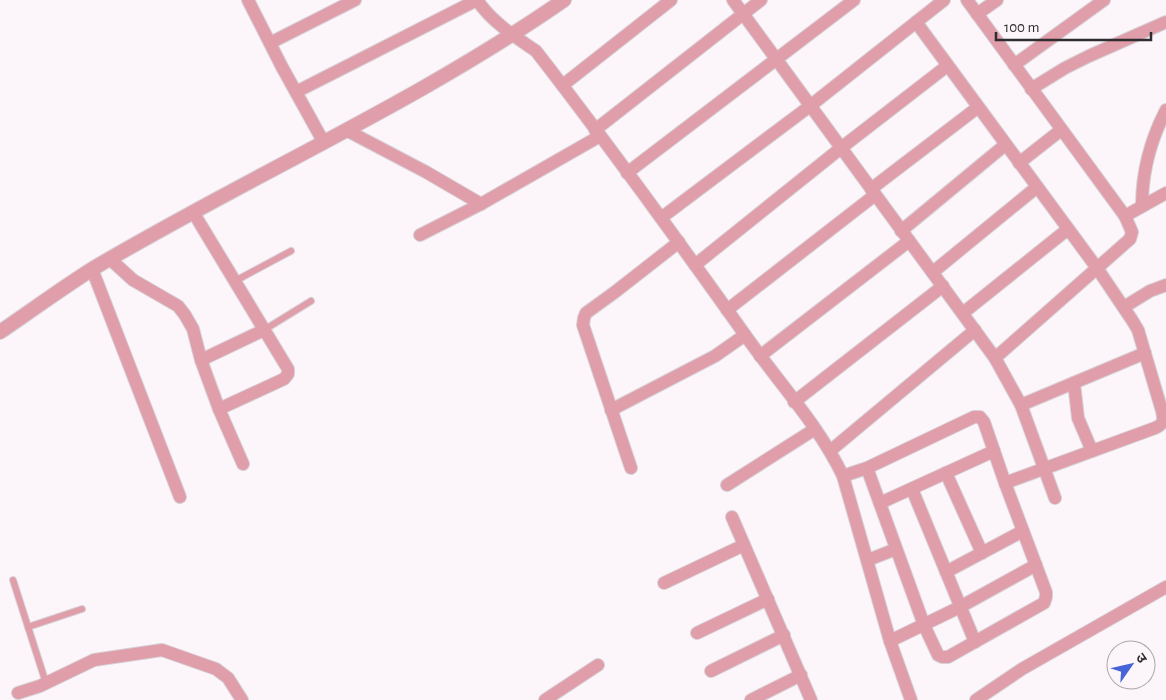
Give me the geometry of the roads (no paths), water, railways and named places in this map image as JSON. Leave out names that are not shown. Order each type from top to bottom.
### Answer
[{"type":"street","points":[[248,0],[323,142]]},
{"type":"street","points":[[270,43],[354,0]]},
{"type":"street","points":[[296,92],[477,0],[512,35],[536,51],[679,242],[830,451],[843,476],[890,641],[912,700]]},
{"type":"street","points":[[0,332],[110,259],[346,130],[512,35],[564,0]]},
{"type":"street","points":[[562,85],[672,0]]},
{"type":"street","points":[[733,0],[995,358],[1021,405],[1056,498]]},
{"type":"street","points":[[420,235],[481,204],[598,133],[761,0]]},
{"type":"street","points":[[627,173],[854,0]]},
{"type":"street","points":[[661,218],[810,106],[944,0]]},
{"type":"street","points":[[967,0],[1125,216],[1132,232],[1130,240],[995,358]]},
{"type":"street","points":[[977,14],[997,0]]},
{"type":"street","points":[[1014,65],[1104,0]]},
{"type":"street","points":[[916,22],[1124,307],[1138,330],[1164,420],[1161,425],[1005,483]]},
{"type":"street","points":[[1031,89],[1081,60],[1166,22]]},
{"type":"street","points":[[695,265],[947,66]]},
{"type":"street","points":[[727,310],[977,108]]},
{"type":"street","points":[[1142,206],[1142,183],[1152,142],[1166,110]]},
{"type":"street","points":[[346,130],[426,172],[481,204]]},
{"type":"street","points":[[1019,163],[1061,130]]},
{"type":"street","points":[[760,356],[905,236],[1005,145]]},
{"type":"street","points":[[933,272],[1037,187]]},
{"type":"street","points":[[1125,216],[1166,193]]},
{"type":"street","points":[[193,212],[288,369],[288,374],[284,379],[219,409]]},
{"type":"street","points":[[963,313],[1068,229]]},
{"type":"street","points":[[631,468],[583,325],[584,318],[586,313],[679,242]]},
{"type":"street","points":[[110,259],[133,280],[178,306],[186,315],[219,409],[242,464]]},
{"type":"street","points":[[92,270],[180,497]]},
{"type":"street","points":[[1124,307],[1150,291],[1166,284]]},
{"type":"street","points":[[794,402],[943,286]]},
{"type":"street","points":[[201,360],[264,330]]},
{"type":"street","points":[[830,451],[975,330]]},
{"type":"street","points":[[611,410],[715,356],[745,335]]},
{"type":"street","points":[[1021,405],[1145,353]]},
{"type":"street","points":[[1074,383],[1078,418],[1092,451]]},
{"type":"street","points":[[843,476],[867,468],[974,417],[980,417],[984,422],[1046,592],[1044,603],[948,657],[942,657],[934,650],[924,625],[867,468]]},
{"type":"street","points":[[726,486],[815,429]]},
{"type":"street","points":[[880,503],[994,452]]},
{"type":"street","points":[[946,473],[982,553]]},
{"type":"street","points":[[912,489],[975,642]]},
{"type":"street","points":[[732,517],[811,700]]},
{"type":"street","points":[[946,572],[1023,531]]},
{"type":"street","points":[[664,583],[744,545]]},
{"type":"street","points":[[868,560],[896,549]]},
{"type":"street","points":[[890,641],[960,607],[1036,565]]},
{"type":"street","points":[[976,700],[1022,669],[1166,587]]},
{"type":"street","points":[[697,633],[768,599]]},
{"type":"street","points":[[712,671],[784,635]]},
{"type":"street","points":[[18,693],[46,683],[94,660],[162,650],[206,665],[222,673],[228,678],[242,700]]},
{"type":"street","points":[[545,700],[598,664]]},
{"type":"street","points":[[750,700],[801,674]]},
{"type":"lane","points":[[235,281],[291,251]]},
{"type":"lane","points":[[264,330],[312,301]]},
{"type":"lane","points":[[13,580],[46,683]]},
{"type":"lane","points":[[28,627],[82,609]]}]
